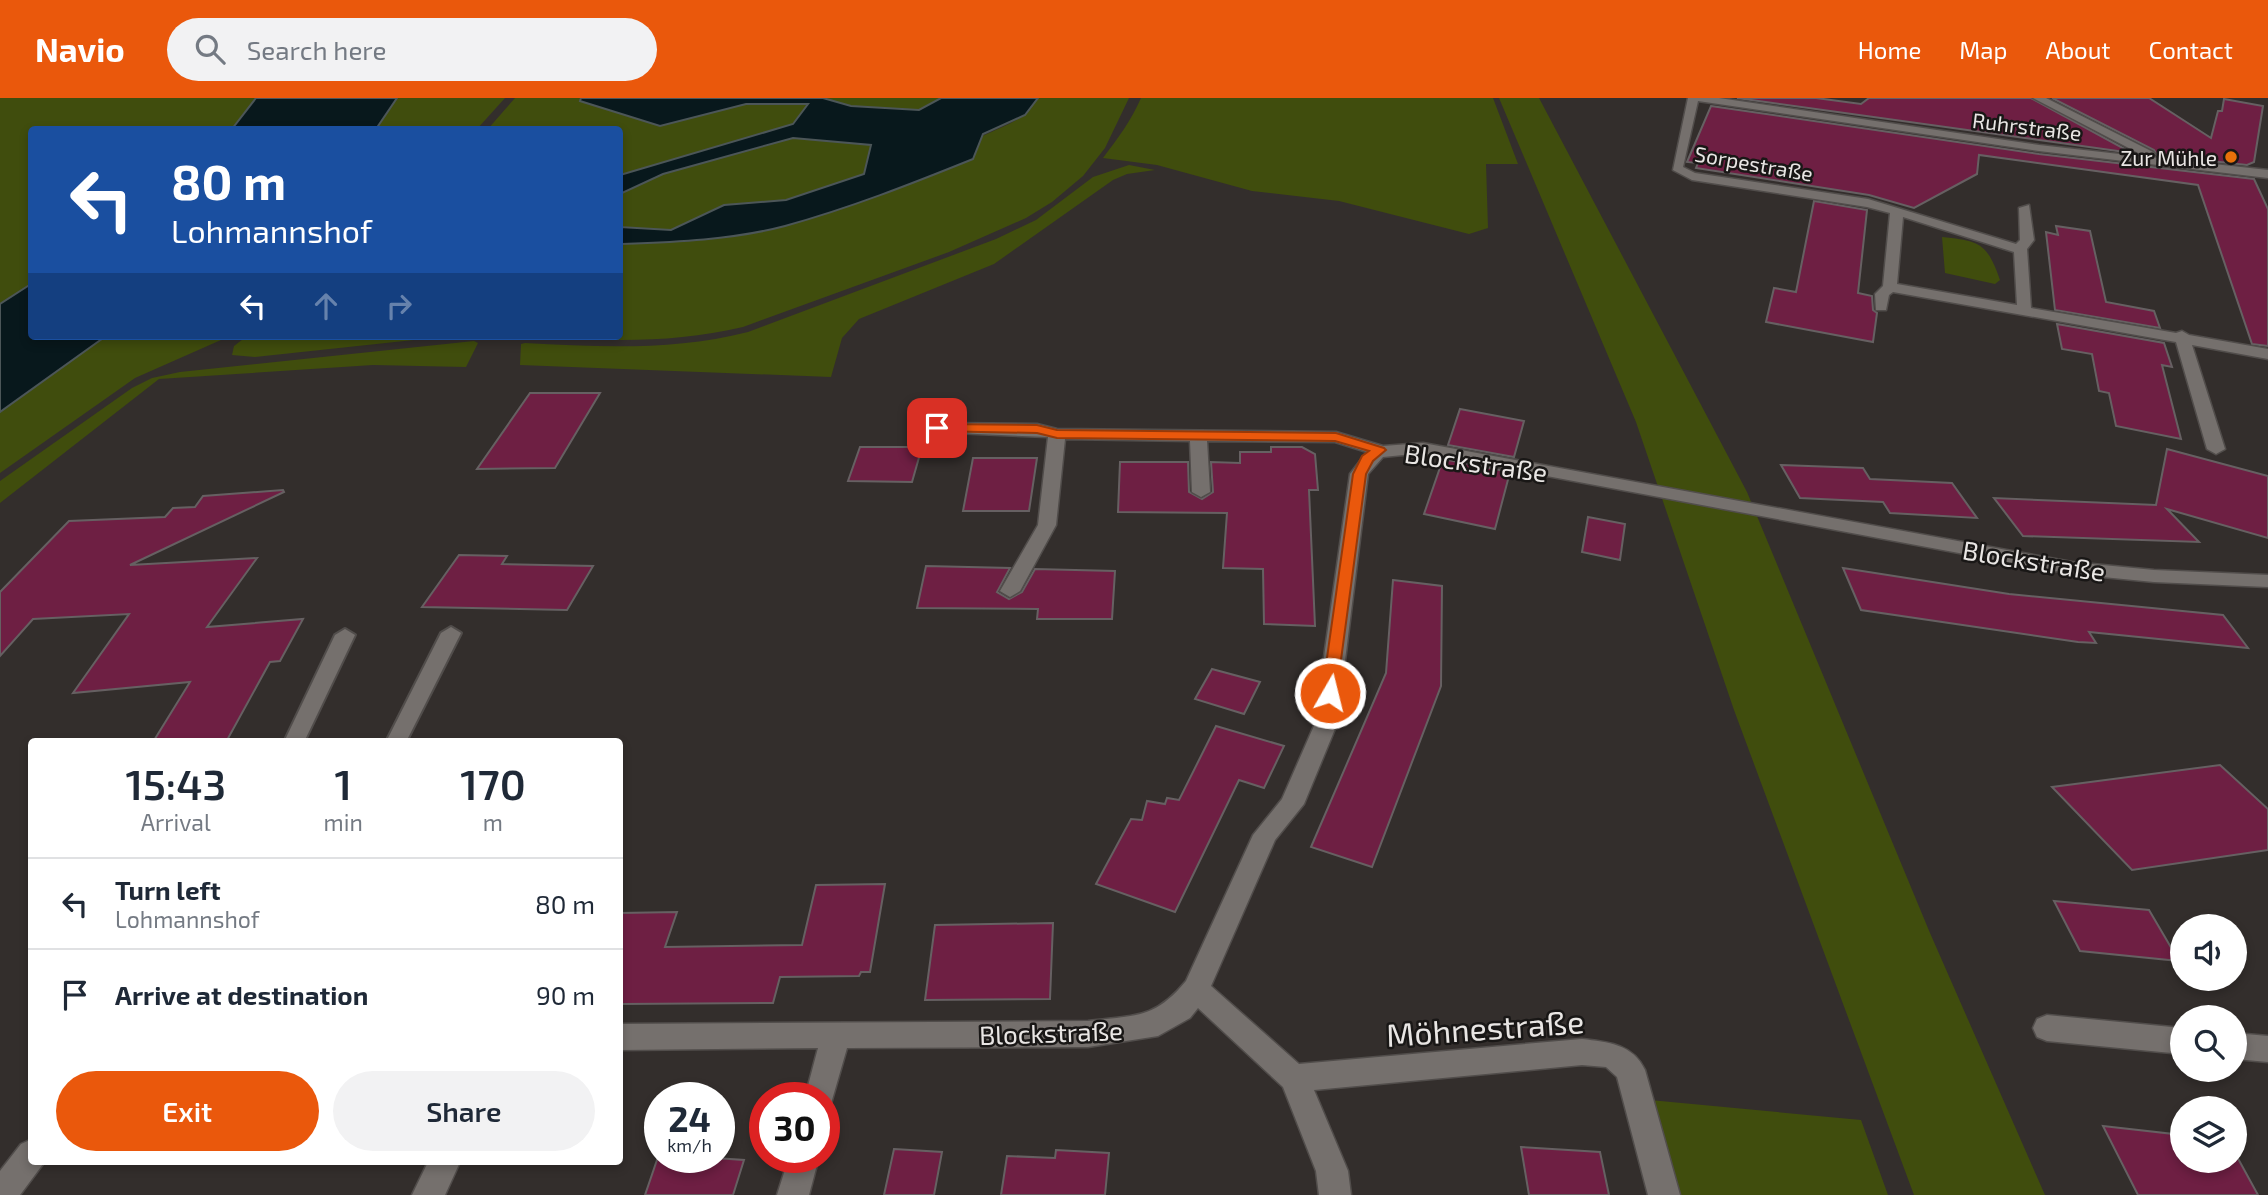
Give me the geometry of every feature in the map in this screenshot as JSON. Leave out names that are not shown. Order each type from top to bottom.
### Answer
[{"type":"street","name":"Ruhrstraße","points":[[1696,98],[2039,148],[2268,174]]},
{"type":"street","name":"Sorpestraße","points":[[1696,98],[1675,166],[1680,171],[1692,176],[1868,203],[2017,247]]},
{"type":"street","points":[[2038,98],[2164,161]]},
{"type":"street","points":[[2017,247],[2024,246],[2027,240],[2025,208]]},
{"type":"street","points":[[1881,307],[1882,294],[1890,287],[1896,211]]},
{"type":"street","points":[[2017,247],[2023,253],[2024,310]]},
{"type":"street","points":[[1890,287],[2182,336],[2268,354]]},
{"type":"street","points":[[2182,336],[2216,449]]},
{"type":"street","points":[[937,428],[1037,429],[1057,434],[1336,437],[1379,450]]},
{"type":"street","points":[[1010,591],[1047,525],[1057,434]]},
{"type":"street","points":[[1198,435],[1201,492]]},
{"type":"street","name":"Blockstraße","points":[[623,1037],[1088,1034],[1142,1028],[1170,1017],[1196,989],[1265,835],[1292,804],[1331,712],[1331,685],[1359,474],[1367,459],[1379,450],[1423,449],[2072,568],[2177,578],[2268,581]]},
{"type":"street","points":[[1196,989],[1294,1078],[1332,1171],[1335,1195]]},
{"type":"street","points":[[2048,1028],[2170,1040]]},
{"type":"street","points":[[824,1082],[836,1035]]},
{"type":"street","points":[[2247,1047],[2268,1049]]},
{"type":"street","name":"Möhnestraße","points":[[1294,1078],[1582,1052],[1612,1055],[1630,1070],[1664,1195]]},
{"type":"street","points":[[1,1195],[28,1159]]},
{"type":"street","points":[[428,1195],[443,1165]]},
{"type":"street","points":[[793,1195],[799,1173]]},
{"type":"lane","points":[[399,738],[451,633]]},
{"type":"lane","points":[[296,738],[345,635]]},
{"type":"green space","points":[[0,98],[304,98],[279,126],[28,126],[28,339],[0,360]]},
{"type":"green space","points":[[397,98],[505,98],[480,126],[379,126]]},
{"type":"green space","points":[[515,98],[581,98],[580,101],[660,126],[746,104],[808,104],[793,124],[623,174],[623,126],[490,126]]},
{"type":"green space","points":[[823,98],[941,98],[919,110],[851,106]]},
{"type":"green space","points":[[1038,98],[1129,98],[1105,148],[1083,176],[1052,202],[1026,218],[949,252],[743,327],[664,339],[623,340],[623,244],[693,241],[783,226],[1025,115]]},
{"type":"green space","points":[[1141,98],[1493,98],[1518,164],[1486,164],[1488,228],[1469,234],[1339,201],[1252,191],[1157,165],[1103,158],[1129,122]]},
{"type":"green space","points":[[1499,98],[1539,98],[1747,492],[1930,933],[2045,1195],[1914,1195],[1734,710],[1636,422]]},
{"type":"green space","points":[[793,138],[871,145],[864,174],[786,200],[724,205],[671,230],[623,227],[623,193],[663,174]]},
{"type":"green space","points":[[1129,165],[1155,170],[1127,174],[1113,180],[994,264],[859,319],[842,338],[831,377],[520,365],[521,344],[525,343],[665,345],[748,332],[996,239],[1036,220],[1093,177]]},
{"type":"green space","points":[[1942,237],[1965,240],[1980,246],[1991,258],[2000,280],[1995,284],[1945,273]]},
{"type":"green space","points":[[100,340],[221,340],[135,378],[0,473],[0,412]]},
{"type":"green space","points":[[242,340],[414,340],[255,357],[232,355],[234,346]]},
{"type":"green space","points":[[474,341],[478,343],[466,367],[373,365],[159,379],[0,503],[0,481],[132,388],[152,378],[180,372]]},
{"type":"green space","points":[[1639,1099],[1861,1120],[1888,1195],[1665,1195]]},
{"type":"shaded area","points":[[256,98],[397,98],[378,126],[234,126]]},
{"type":"shaded area","points":[[581,98],[823,98],[851,106],[919,110],[941,98],[1038,98],[1025,115],[983,134],[973,159],[857,203],[785,226],[744,234],[623,244],[623,227],[671,230],[724,205],[786,200],[864,174],[871,145],[793,138],[663,174],[623,193],[623,174],[793,124],[808,104],[746,104],[660,126],[580,101]]},
{"type":"shaded area","points":[[28,286],[28,340],[100,340],[0,412],[0,304]]},
{"type":"building","points":[[1737,98],[1816,98],[1861,104],[1869,98],[2031,98],[2132,153]]},
{"type":"building","points":[[2052,98],[2149,98],[2211,138],[2224,99],[2263,106],[2254,162],[2247,165],[2157,155],[2154,150]]},
{"type":"building","points":[[1711,106],[2039,154],[2254,179],[2268,209],[2268,346],[2252,344],[2198,185],[1979,155],[1977,174],[1914,208],[1869,195],[1696,168],[1698,163],[1687,162]]},
{"type":"building","points":[[1814,201],[1867,210],[1858,293],[1872,296],[1873,310],[1877,313],[1873,342],[1766,322],[1774,288],[1796,292]]},
{"type":"building","points":[[2056,226],[2090,231],[2106,302],[2154,311],[2160,328],[2055,310],[2046,232],[2058,235]]},
{"type":"building","points":[[2057,324],[2164,343],[2172,367],[2162,365],[2181,439],[2116,426],[2109,393],[2099,391],[2092,354],[2062,349]]},
{"type":"building","points":[[530,393],[600,393],[555,468],[477,469]]},
{"type":"building","points":[[1460,409],[1524,421],[1514,457],[1448,445]]},
{"type":"building","points":[[860,447],[922,447],[912,482],[848,481]]},
{"type":"building","points":[[1271,447],[1302,447],[1315,454],[1318,490],[1309,490],[1315,626],[1264,624],[1263,569],[1223,568],[1227,513],[1118,512],[1120,462],[1188,462],[1189,492],[1202,499],[1213,492],[1211,462],[1240,463],[1240,452],[1271,452]]},
{"type":"building","points":[[2167,449],[2268,476],[2268,538],[2167,509],[2199,542],[2023,536],[1994,498],[2156,505]]},
{"type":"building","points":[[973,458],[1037,458],[1029,511],[963,511]]},
{"type":"building","points":[[1443,459],[1510,472],[1495,529],[1424,514]]},
{"type":"building","points":[[1781,465],[1863,468],[1870,479],[1952,483],[1977,518],[1890,513],[1883,502],[1800,498]]},
{"type":"building","points":[[284,492],[130,565],[257,558],[207,627],[303,619],[280,661],[270,662],[228,738],[155,738],[190,682],[73,693],[129,614],[33,619],[0,656],[0,592],[69,521],[165,517],[173,508],[195,507],[203,496]]},
{"type":"building","points":[[1588,517],[1625,524],[1620,560],[1582,552]]},
{"type":"building","points":[[459,555],[507,556],[502,564],[593,566],[567,610],[422,607]]},
{"type":"building","points":[[926,566],[1010,568],[997,592],[1009,599],[1022,592],[1035,569],[1115,571],[1112,619],[1037,619],[1038,609],[917,608]]},
{"type":"building","points":[[1843,568],[2009,594],[2223,615],[2248,648],[2089,632],[2096,643],[2078,642],[1861,610]]},
{"type":"building","points":[[1393,580],[1442,586],[1441,686],[1372,867],[1311,847],[1386,673]]},
{"type":"building","points":[[1212,669],[1260,682],[1244,714],[1195,699]]},
{"type":"building","points":[[1216,726],[1284,746],[1264,788],[1239,780],[1175,912],[1096,884],[1131,819],[1142,820],[1147,801],[1165,804],[1167,798],[1179,800]]},
{"type":"building","points":[[2220,765],[2268,809],[2268,850],[2132,870],[2052,787]]},
{"type":"building","points":[[885,884],[870,972],[861,972],[859,976],[780,977],[773,1003],[623,1004],[623,913],[677,912],[665,947],[802,945],[816,885]]},
{"type":"building","points":[[2054,901],[2149,910],[2170,946],[2170,960],[2080,951]]},
{"type":"building","points":[[1053,923],[1050,999],[925,1000],[935,925]]},
{"type":"building","points":[[2103,1126],[2170,1134],[2170,1173],[2246,1173],[2258,1195],[2138,1195]]},
{"type":"building","points":[[1521,1147],[1600,1152],[1609,1195],[1529,1195]]},
{"type":"building","points":[[894,1149],[942,1152],[934,1195],[884,1195]]},
{"type":"building","points":[[1056,1150],[1109,1153],[1105,1195],[1001,1195],[1007,1156],[1055,1158]]},
{"type":"building","points":[[735,1159],[744,1160],[733,1195],[645,1195],[653,1173],[735,1173]]},
{"type":"place","name":"Zur Mühle","points":[[2231,157]]},
{"type":"route","points":[[937,428],[1037,429],[1057,434],[1336,437],[1379,450],[1367,459],[1359,474],[1330,693]]}]
